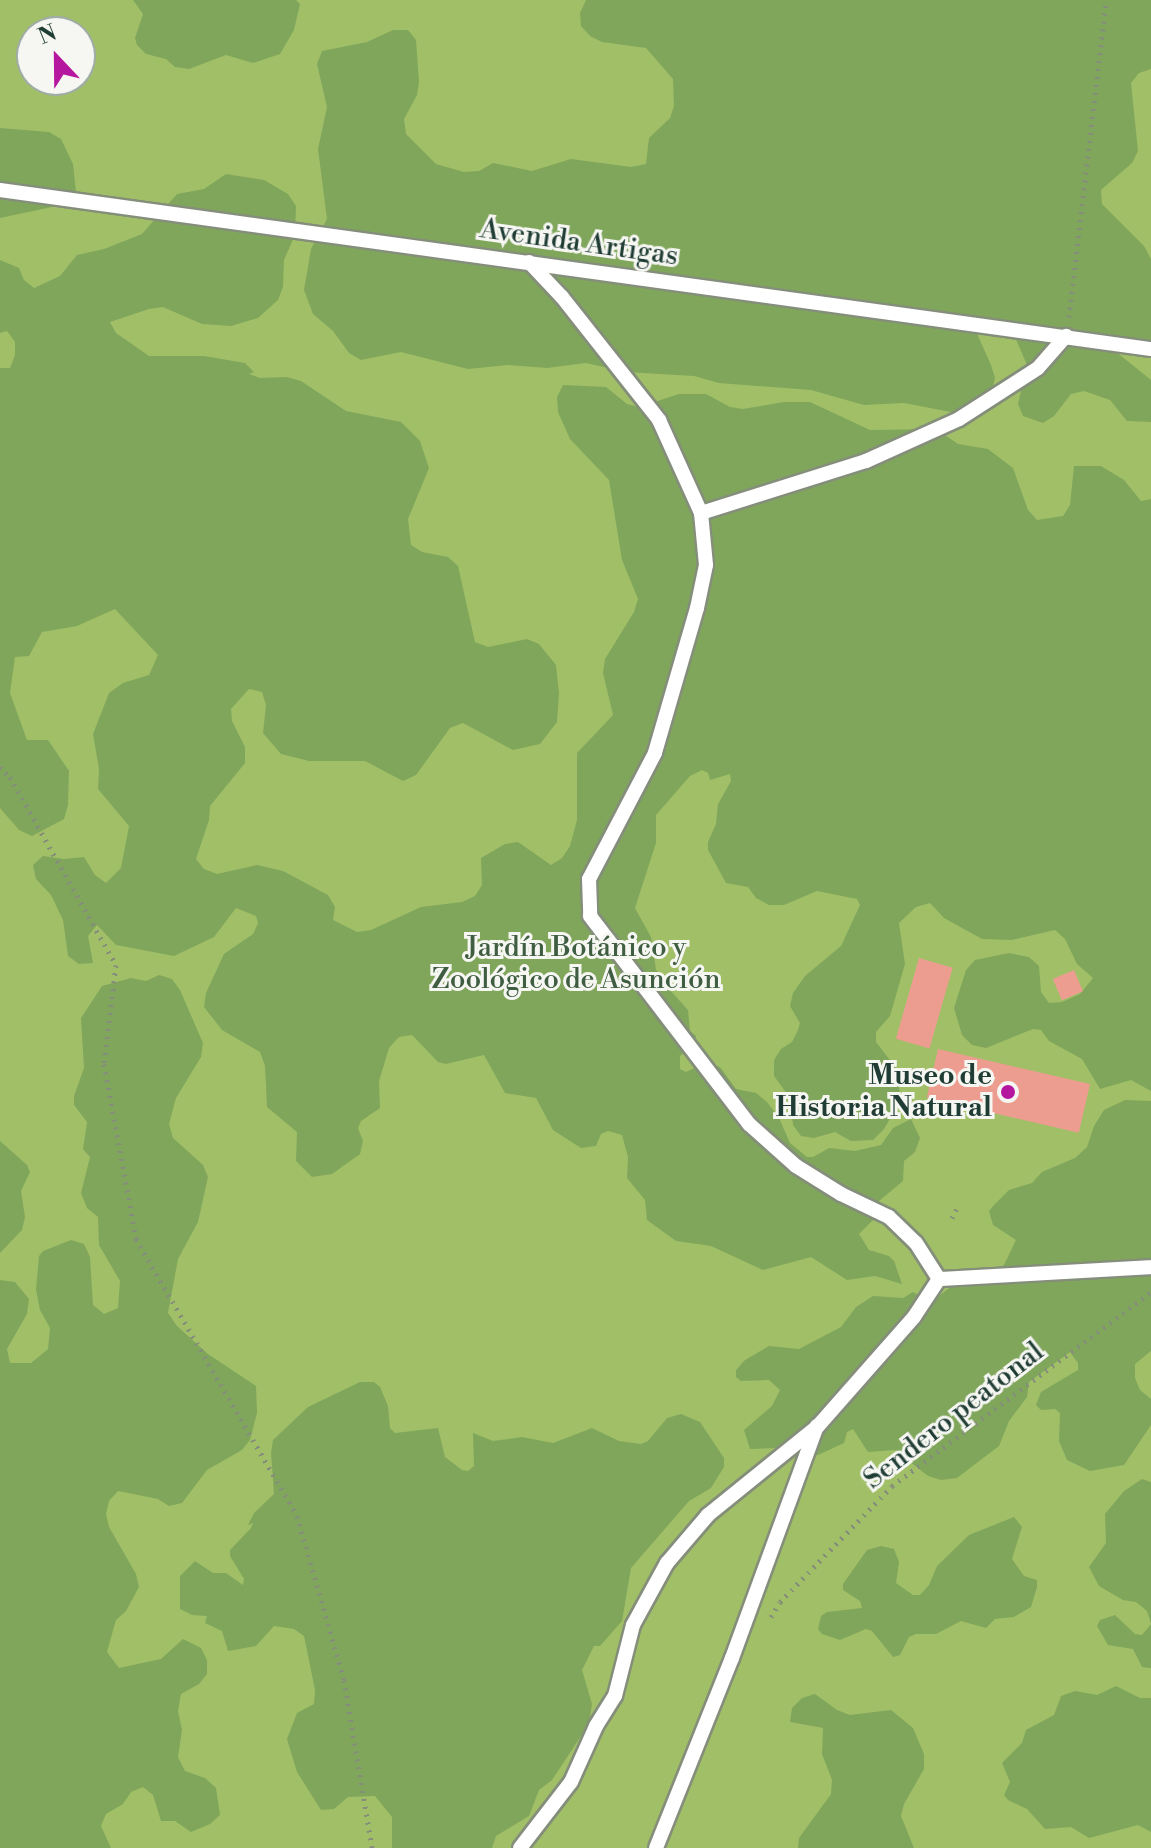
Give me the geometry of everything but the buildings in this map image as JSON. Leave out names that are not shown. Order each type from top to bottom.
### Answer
[{"type":"lane","name":"Avenida Artigas","points":[[0,190],[1151,349]]},
{"type":"lane","points":[[529,262],[562,297],[659,420],[701,513],[706,565],[697,608],[655,753],[589,879],[590,916],[749,1124],[796,1166],[841,1194],[889,1217],[916,1243],[939,1279]]},
{"type":"lane","points":[[701,513],[866,461],[959,419],[1038,368],[1066,336]]},
{"type":"lane","points":[[939,1279],[1151,1267]]},
{"type":"lane","points":[[520,1848],[571,1782],[596,1726],[615,1696],[633,1625],[667,1563],[708,1515],[818,1426],[914,1317],[939,1279]]},
{"type":"lane","points":[[656,1848],[732,1658],[818,1426]]},
{"type":"path","points":[[1066,336],[1106,0]]},
{"type":"path","points":[[0,767],[10,777],[116,965],[104,1064],[136,1239],[297,1516],[344,1680],[372,1848]]},
{"type":"path","points":[[952,1218],[957,1208]]},
{"type":"path","name":"Sendero peatonal","points":[[768,1621],[780,1602],[892,1486],[1151,1292]]},
{"type":"green space","name":"Jardín Botánico y Zoológico de Asunción","points":[[0,0],[1151,0],[1151,1848],[0,1848]]},
{"type":"green space","points":[[133,0],[296,0],[300,4],[294,30],[280,54],[253,63],[226,55],[189,69],[175,67],[166,59],[146,54],[137,45],[135,38],[143,14]]},
{"type":"green space","points":[[586,0],[1151,0],[1151,69],[1139,73],[1131,83],[1138,151],[1132,163],[1101,190],[1102,204],[1144,246],[1151,259],[1151,347],[1125,342],[1115,351],[1151,380],[1151,422],[1127,421],[1110,400],[1084,391],[1071,394],[1054,416],[1043,423],[1023,416],[1018,404],[1027,365],[1011,328],[974,327],[995,378],[992,392],[956,413],[904,403],[864,405],[811,390],[719,383],[694,376],[626,372],[586,363],[547,368],[508,365],[468,369],[401,352],[361,360],[349,353],[333,331],[313,314],[304,290],[311,249],[327,219],[318,149],[327,107],[317,64],[322,51],[367,42],[393,30],[408,30],[416,40],[419,82],[417,95],[404,119],[406,134],[436,164],[464,172],[479,171],[493,163],[532,171],[571,159],[631,167],[646,164],[649,138],[670,118],[674,106],[673,79],[646,48],[602,42],[590,36],[581,26],[580,13]]},
{"type":"green space","points":[[0,128],[49,132],[61,139],[73,164],[76,192],[52,207],[0,218]]},
{"type":"green space","points":[[226,174],[264,180],[288,194],[296,206],[295,235],[284,260],[283,287],[278,300],[258,318],[231,326],[202,324],[163,307],[149,309],[110,322],[116,333],[149,356],[204,356],[245,363],[254,372],[249,374],[260,378],[287,377],[301,381],[346,411],[401,422],[420,441],[429,468],[408,519],[411,545],[422,552],[448,557],[458,566],[475,642],[488,647],[527,639],[539,644],[556,665],[559,693],[557,722],[540,744],[513,750],[463,723],[450,728],[416,775],[403,781],[365,761],[309,761],[281,754],[263,733],[266,705],[262,692],[249,689],[231,709],[232,721],[245,747],[245,763],[210,806],[209,820],[196,859],[204,869],[217,874],[257,865],[283,871],[328,895],[335,907],[333,920],[357,932],[371,930],[421,907],[462,902],[475,896],[482,885],[481,858],[505,844],[518,842],[551,865],[562,858],[570,846],[577,820],[577,753],[613,715],[603,673],[605,659],[634,612],[638,599],[622,560],[609,480],[570,439],[558,412],[557,397],[563,385],[606,387],[627,404],[639,407],[679,394],[706,394],[730,407],[743,409],[784,402],[810,402],[870,430],[936,429],[958,444],[988,449],[1013,468],[1028,510],[1037,520],[1063,516],[1070,505],[1074,466],[1101,466],[1124,480],[1141,501],[1151,499],[1151,1091],[1131,1080],[1100,1089],[1082,1059],[1049,1041],[1041,1030],[1033,1029],[986,1048],[972,1045],[962,1035],[954,1008],[966,970],[975,960],[1009,953],[1029,957],[1039,966],[1041,992],[1049,1003],[1062,1002],[1080,994],[1093,978],[1077,964],[1065,939],[1055,930],[1012,940],[982,939],[944,918],[930,903],[916,907],[899,923],[905,964],[890,1016],[876,1032],[876,1042],[896,1068],[901,1100],[884,1129],[873,1140],[851,1141],[835,1132],[814,1138],[801,1136],[793,1125],[790,1098],[774,1076],[774,1060],[781,1049],[792,1042],[800,1023],[790,1006],[793,993],[805,976],[841,946],[860,905],[857,899],[817,891],[784,905],[769,905],[756,898],[748,887],[726,883],[708,850],[708,842],[716,824],[718,804],[731,781],[730,774],[710,780],[708,773],[702,770],[690,776],[656,815],[656,843],[635,908],[651,937],[656,970],[667,979],[670,990],[688,1010],[690,1031],[696,1036],[695,1043],[680,1056],[680,1069],[686,1072],[705,1063],[720,1067],[736,1089],[756,1093],[767,1102],[779,1118],[790,1143],[807,1157],[829,1148],[855,1151],[881,1145],[893,1128],[911,1119],[920,1138],[915,1152],[904,1161],[903,1181],[873,1206],[873,1220],[859,1234],[869,1250],[889,1256],[894,1261],[902,1284],[875,1276],[847,1280],[811,1257],[763,1270],[711,1246],[676,1241],[647,1220],[645,1200],[627,1178],[628,1157],[622,1135],[608,1131],[601,1134],[596,1146],[581,1148],[553,1130],[536,1098],[505,1093],[484,1055],[446,1064],[438,1062],[412,1035],[399,1037],[389,1048],[379,1081],[380,1108],[361,1121],[358,1128],[363,1141],[360,1154],[332,1174],[312,1177],[296,1161],[297,1132],[267,1107],[265,1066],[260,1052],[222,1030],[204,1007],[206,993],[224,954],[253,934],[258,923],[256,916],[236,908],[214,937],[174,956],[116,945],[97,925],[88,936],[93,963],[79,964],[68,956],[63,920],[51,895],[36,879],[33,865],[43,856],[64,859],[84,857],[95,875],[106,883],[121,868],[129,826],[98,789],[99,769],[93,734],[109,693],[123,683],[149,675],[158,655],[115,609],[77,626],[42,632],[29,656],[15,657],[10,693],[27,740],[48,740],[69,771],[68,805],[64,819],[32,836],[19,830],[0,808],[0,368],[10,368],[15,355],[15,342],[7,331],[0,333],[0,260],[19,268],[24,280],[34,288],[60,276],[77,255],[104,249],[142,234],[177,194],[204,189]]},
{"type":"green space","points":[[159,975],[172,979],[180,990],[203,1043],[201,1057],[176,1098],[169,1124],[173,1138],[203,1165],[208,1177],[198,1222],[178,1259],[168,1313],[177,1326],[208,1354],[256,1386],[257,1413],[250,1440],[242,1450],[207,1470],[182,1503],[169,1506],[158,1499],[118,1491],[109,1501],[106,1514],[109,1527],[136,1574],[139,1587],[126,1611],[116,1620],[107,1652],[119,1668],[161,1659],[183,1639],[201,1648],[207,1660],[207,1674],[199,1684],[181,1694],[178,1711],[182,1730],[178,1757],[185,1771],[205,1778],[216,1788],[220,1815],[210,1824],[191,1832],[175,1821],[161,1821],[153,1795],[143,1787],[131,1792],[123,1804],[106,1814],[101,1826],[111,1848],[0,1848],[0,1280],[15,1282],[29,1299],[27,1314],[7,1349],[10,1363],[31,1363],[48,1349],[50,1328],[40,1310],[36,1290],[39,1256],[43,1251],[71,1240],[84,1244],[90,1257],[93,1305],[104,1314],[118,1308],[120,1281],[99,1245],[98,1217],[87,1208],[81,1193],[90,1157],[83,1149],[87,1122],[74,1105],[84,1068],[81,1018],[102,986],[131,978],[146,981]]},
{"type":"green space","points":[[1125,1100],[1151,1101],[1151,1351],[1135,1364],[1135,1378],[1140,1390],[1151,1399],[1151,1425],[1124,1465],[1090,1471],[1067,1460],[1059,1441],[1060,1413],[1055,1409],[1041,1410],[1036,1405],[1041,1392],[1078,1370],[1078,1363],[1070,1352],[1029,1382],[1027,1397],[1009,1421],[999,1446],[957,1478],[941,1480],[928,1476],[895,1450],[868,1452],[853,1429],[847,1432],[844,1443],[818,1455],[805,1457],[779,1448],[750,1449],[744,1430],[772,1406],[780,1390],[769,1380],[741,1381],[736,1377],[736,1370],[745,1360],[769,1346],[799,1349],[841,1327],[856,1307],[873,1296],[903,1298],[913,1292],[932,1302],[965,1275],[994,1271],[1004,1265],[1016,1240],[993,1225],[989,1211],[1009,1190],[1032,1183],[1042,1172],[1075,1158],[1087,1147],[1094,1126],[1104,1110]]},
{"type":"green space","points":[[0,1141],[27,1165],[30,1172],[21,1191],[25,1217],[22,1230],[0,1253]]},
{"type":"green space","points":[[360,1382],[374,1382],[380,1387],[388,1406],[390,1428],[395,1433],[438,1428],[445,1457],[462,1470],[468,1471],[474,1466],[473,1433],[493,1441],[522,1437],[553,1443],[592,1428],[619,1441],[641,1444],[648,1441],[667,1418],[681,1414],[700,1422],[724,1458],[724,1467],[711,1488],[689,1501],[631,1568],[622,1621],[600,1646],[594,1646],[582,1670],[592,1704],[589,1724],[552,1780],[539,1790],[529,1816],[496,1836],[492,1848],[392,1848],[392,1817],[375,1796],[348,1797],[334,1809],[321,1810],[297,1772],[287,1739],[297,1713],[314,1704],[315,1690],[304,1636],[294,1629],[274,1626],[256,1646],[228,1651],[222,1631],[205,1623],[207,1616],[192,1615],[180,1609],[180,1576],[195,1561],[213,1573],[226,1573],[243,1585],[244,1579],[230,1556],[230,1550],[251,1528],[253,1523],[248,1525],[254,1513],[274,1494],[273,1440],[308,1407]]},
{"type":"green space","points":[[1142,1479],[1151,1482],[1151,1624],[1147,1611],[1136,1602],[1123,1600],[1099,1586],[1089,1567],[1106,1543],[1105,1514],[1124,1491]]},
{"type":"green space","points":[[1014,1517],[1022,1527],[1012,1559],[1024,1576],[1037,1580],[1037,1587],[1031,1607],[1014,1617],[995,1619],[986,1628],[961,1621],[936,1634],[916,1634],[909,1637],[900,1655],[893,1657],[872,1631],[866,1629],[840,1640],[822,1634],[818,1629],[821,1616],[827,1612],[862,1608],[860,1601],[843,1590],[843,1584],[867,1550],[881,1546],[894,1549],[899,1562],[896,1583],[913,1595],[920,1595],[929,1585],[937,1566],[969,1535]]},
{"type":"green space","points":[[1115,1615],[1135,1634],[1142,1635],[1151,1624],[1151,1668],[1142,1667],[1133,1649],[1108,1645],[1097,1626],[1100,1620]]},
{"type":"green space","points":[[1116,1686],[1140,1698],[1151,1698],[1151,1832],[1138,1825],[1089,1838],[1071,1827],[1045,1829],[1027,1809],[1004,1795],[1010,1782],[1002,1763],[1022,1743],[1026,1730],[1054,1715],[1061,1696],[1075,1691],[1097,1695]]},
{"type":"green space","points":[[815,1694],[837,1710],[850,1715],[891,1710],[913,1728],[924,1754],[924,1769],[904,1804],[901,1816],[914,1848],[798,1848],[799,1838],[831,1794],[832,1780],[822,1754],[823,1728],[790,1722],[792,1708],[802,1698]]},
{"type":"place","name":"Museo de Historia Natural","points":[[1008,1092]]}]
